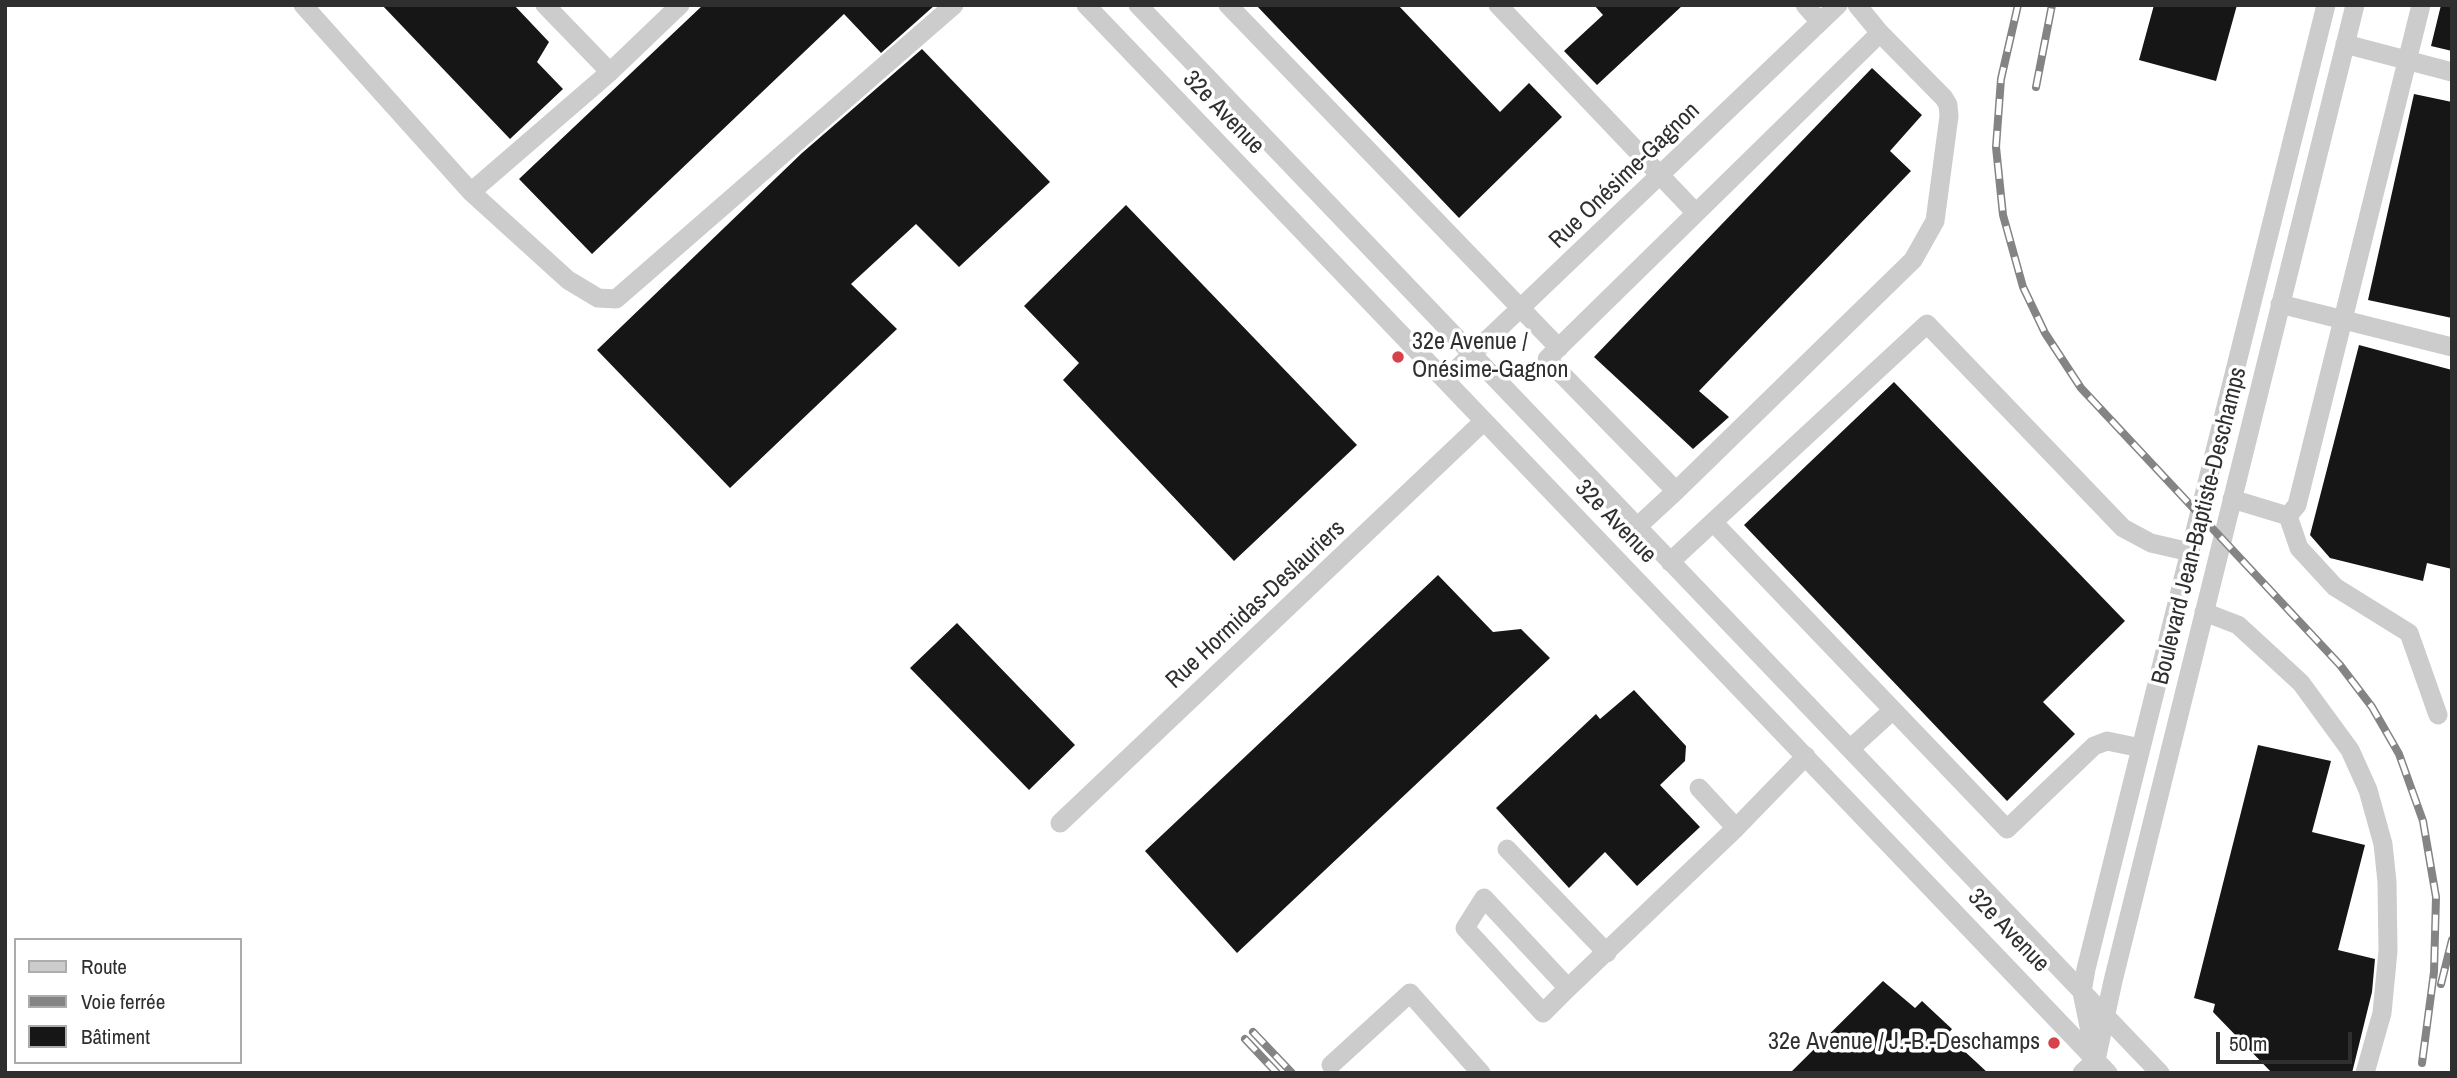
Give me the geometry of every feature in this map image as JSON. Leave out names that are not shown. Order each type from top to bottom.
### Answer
[{"type":"street","points":[[303,5],[471,192],[568,279],[598,298],[616,299],[954,5]]},
{"type":"street","points":[[545,5],[610,72]]},
{"type":"street","points":[[471,192],[610,72],[680,5]]},
{"type":"street","name":"32e Avenue","points":[[1086,5],[1806,756],[2096,1068]]},
{"type":"street","name":"32e Avenue","points":[[1138,5],[2160,1073]]},
{"type":"street","points":[[1228,5],[1559,348]]},
{"type":"street","points":[[1498,5],[1696,213]]},
{"type":"street","points":[[1805,5],[1820,22]]},
{"type":"street","name":"Rue Onésime-Gagnon","points":[[1445,380],[1838,5]]},
{"type":"street","points":[[1637,527],[1913,260],[1935,221],[1949,116],[1948,105],[1944,97],[1880,33],[1857,5]]},
{"type":"street","name":"Boulevard Jean-Baptiste-Deschamps","points":[[2096,1068],[2082,992],[2326,5]]},
{"type":"street","name":"Boulevard Jean-Baptiste-Deschamps","points":[[2096,1068],[2104,1016],[2355,5]]},
{"type":"street","points":[[2288,516],[2297,505],[2421,5]]},
{"type":"street","points":[[1676,491],[1547,359],[1880,33]]},
{"type":"street","points":[[2345,44],[2452,72]]},
{"type":"street","points":[[2280,304],[2452,347]]},
{"type":"street","points":[[1670,562],[1927,324],[2123,528],[2151,542],[2189,552]]},
{"type":"street","name":"Rue Hormidas-Deslauriers","points":[[1060,823],[1484,421]]},
{"type":"street","points":[[2232,499],[2288,516]]},
{"type":"street","points":[[2288,516],[2299,548],[2335,587],[2409,633],[2438,715]]},
{"type":"street","points":[[1713,522],[2007,829],[2094,746],[2107,741],[2141,748]]},
{"type":"street","points":[[2183,579],[2210,586]]},
{"type":"street","points":[[2204,612],[2238,625],[2301,683],[2350,750],[2368,790],[2383,844],[2388,882],[2388,951],[2382,1013],[2365,1073]]},
{"type":"street","points":[[1850,749],[1893,710]]},
{"type":"street","points":[[1568,988],[1484,898],[1465,928],[1543,1013],[1736,828],[1806,756]]},
{"type":"street","points":[[1699,788],[1736,828]]},
{"type":"street","points":[[1507,849],[1607,953]]},
{"type":"street","points":[[1331,1065],[1410,993],[1481,1073]]},
{"type":"building","points":[[382,5],[514,5],[549,42],[537,62],[563,89],[510,139]]},
{"type":"building","points":[[703,5],[935,5],[881,53],[844,14],[592,254],[519,179]]},
{"type":"building","points":[[1256,5],[1398,5],[1500,112],[1529,83],[1562,117],[1459,218]]},
{"type":"building","points":[[1594,5],[1683,5],[1597,85],[1564,51],[1603,15]]},
{"type":"building","points":[[2154,5],[2237,5],[2216,81],[2139,60]]},
{"type":"building","points":[[2441,5],[2452,5],[2452,51],[2431,46]]},
{"type":"building","points":[[922,49],[1050,182],[959,267],[916,224],[851,284],[897,329],[730,488],[597,350],[802,153]]},
{"type":"building","points":[[1872,68],[1922,115],[1890,151],[1911,171],[1699,391],[1729,417],[1693,449],[1594,357]]},
{"type":"building","points":[[2414,94],[2452,102],[2452,318],[2368,300]]},
{"type":"building","points":[[1126,205],[1357,445],[1234,561],[1063,380],[1079,363],[1024,306]]},
{"type":"building","points":[[2359,345],[2452,370],[2452,569],[2427,563],[2423,581],[2330,558],[2310,535]]},
{"type":"building","points":[[1894,382],[2125,621],[2043,702],[2075,734],[2007,801],[1744,525]]},
{"type":"building","points":[[1438,575],[1493,632],[1521,629],[1550,658],[1237,953],[1145,851]]},
{"type":"building","points":[[957,623],[1075,745],[1029,790],[910,668]]},
{"type":"building","points":[[1634,690],[1686,746],[1685,761],[1660,785],[1700,827],[1637,886],[1605,852],[1569,888],[1496,808],[1596,714],[1600,719]]},
{"type":"building","points":[[2258,745],[2331,761],[2312,832],[2365,845],[2338,950],[2375,959],[2372,992],[2352,1073],[2272,1073],[2213,1012],[2215,1004],[2194,998]]},
{"type":"building","points":[[1883,981],[1915,1008],[1922,1001],[1952,1029],[1947,1035],[1988,1073],[1790,1073]]},
{"type":"railway","points":[[2018,5],[2001,79],[1996,147],[2003,215],[2023,287],[2045,333],[2081,388],[2340,665],[2372,707],[2399,754],[2423,821],[2436,897],[2434,972],[2422,1063]]},
{"type":"railway","points":[[2036,87],[2052,5]]},
{"type":"railway","points":[[2441,984],[2452,940]]},
{"type":"railway","points":[[1253,1032],[1292,1073]]},
{"type":"railway","points":[[1245,1039],[1277,1073]]},
{"type":"place","name":"32e Avenue / Onésime-Gagnon","points":[[1398,357]]},
{"type":"place","name":"32e Avenue / J.-B.-Deschamps","points":[[2054,1043]]}]
